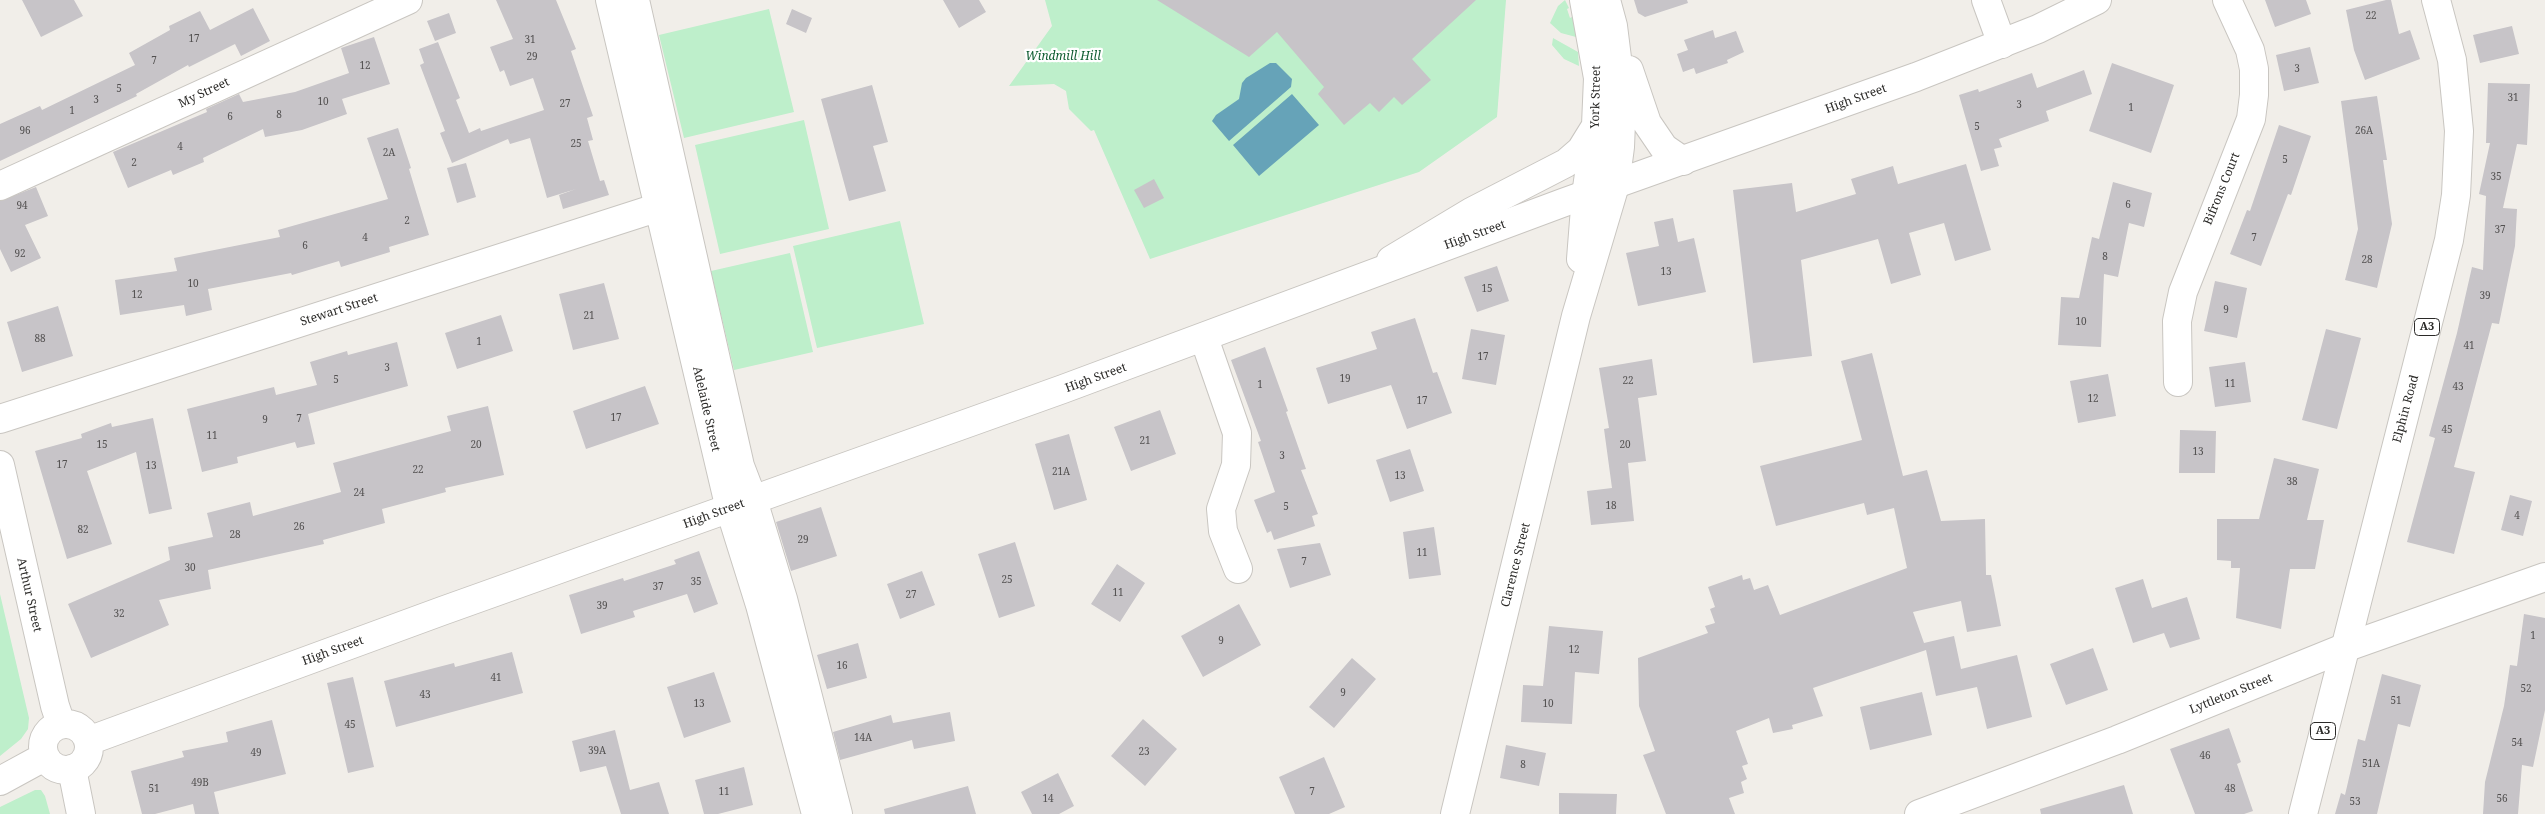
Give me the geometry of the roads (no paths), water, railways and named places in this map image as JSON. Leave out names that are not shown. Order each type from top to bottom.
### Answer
[{"type":"main road","name":"My Street","points":[[0,186],[408,0]]},
{"type":"main road","name":"York Street","points":[[1584,0],[1598,78],[1596,125],[1586,195]]},
{"type":"main road","name":"York Street","points":[[1606,0],[1614,26],[1622,98],[1620,147],[1615,185]]},
{"type":"main road","points":[[1986,0],[2002,44]]},
{"type":"main road","name":"High Street","points":[[88,741],[1204,338],[1366,275],[1916,77],[2002,44],[2098,0]]},
{"type":"main road","name":"Bifrons Court","points":[[2178,382],[2177,321],[2183,292],[2251,119],[2254,69],[2250,50],[2227,0]]},
{"type":"main road","name":"Elphin Road","points":[[2302,814],[2449,240],[2459,163],[2457,101],[2452,60],[2436,0]]},
{"type":"main road","name":"Adelaide Street","points":[[623,5],[730,470],[771,602],[814,763],[838,814]]},
{"type":"main road","points":[[1614,26],[1647,123],[1664,148],[1683,160]]},
{"type":"main road","points":[[1366,275],[1471,212],[1566,163],[1580,150],[1596,125]]},
{"type":"main road","name":"Clarence Street","points":[[1455,814],[1576,316],[1615,185]]},
{"type":"main road","name":"Clarence Street","points":[[1576,316],[1586,195]]},
{"type":"main road","name":"Stewart Street","points":[[0,419],[669,204]]},
{"type":"main road","points":[[1204,338],[1238,433],[1236,465],[1222,500],[1221,515],[1223,531],[1238,570]]},
{"type":"main road","name":"Arthur Street","points":[[0,465],[9,551],[61,724]]},
{"type":"main road","name":"Lyttleton Street","points":[[1919,814],[2117,740],[2344,648],[2545,577]]},
{"type":"main road","points":[[61,724],[75,725],[86,735],[88,741],[88,756],[84,762],[72,770],[59,770],[44,757],[42,743],[45,736],[49,730],[61,724]]},
{"type":"main road","points":[[0,781],[44,757]]},
{"type":"main road","name":"Adelaide Street","points":[[814,763],[816,814]]},
{"type":"main road","points":[[72,770],[81,814]]},
{"type":"water","points":[[1270,63],[1276,63],[1292,79],[1291,87],[1229,141],[1212,121],[1216,115],[1239,99],[1242,83],[1246,78]]},
{"type":"water","points":[[1292,94],[1319,125],[1259,176],[1233,145]]},
{"type":"park label","name":"Windmill Hill","points":[[1063,57]]}]
